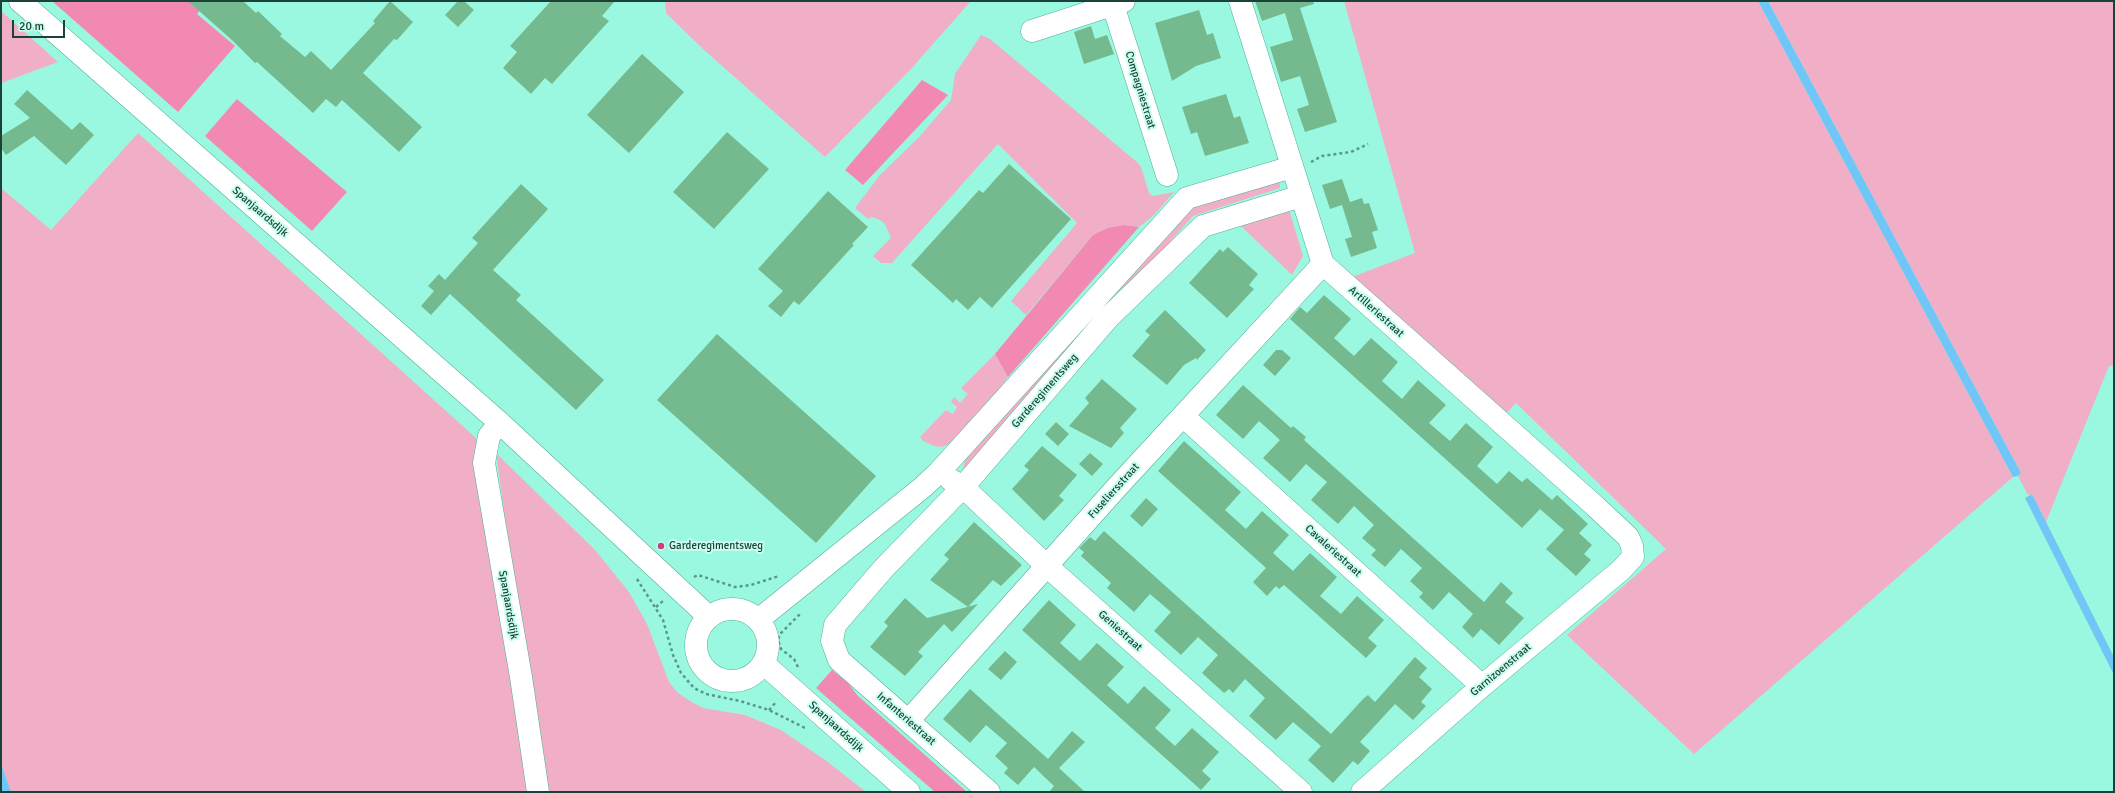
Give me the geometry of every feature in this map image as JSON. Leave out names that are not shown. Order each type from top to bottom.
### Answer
[{"type":"street","name":"Spanjaardsdijk","points":[[20,1],[500,423],[709,617]]},
{"type":"street","name":"Artilleriestraat","points":[[1240,1],[1323,264],[1595,506],[1628,537],[1632,546]]},
{"type":"street","points":[[1032,31],[1119,3]]},
{"type":"street","name":"Compagniestraat","points":[[1119,3],[1167,175]]},
{"type":"street","points":[[758,620],[939,472],[1187,198],[1296,181]]},
{"type":"street","name":"Garderegimentsweg","points":[[832,641],[835,625],[884,568],[963,488],[1108,318],[1203,226],[1296,181]]},
{"type":"street","name":"Fuseliersstraat","points":[[909,720],[1048,567],[1118,486],[1323,264]]},
{"type":"street","name":"Cavaleriestraat","points":[[1183,416],[1482,686]]},
{"type":"street","name":"Spanjaardsdijk","points":[[500,423],[489,436],[484,463],[521,677],[538,792]]},
{"type":"street","name":"Geniestraat","points":[[939,472],[963,488],[1048,567],[1301,792]]},
{"type":"street","name":"Garnizoenstraat","points":[[1362,792],[1482,686],[1621,570],[1633,557],[1632,546]]},
{"type":"street","points":[[729,609],[750,613],[758,620],[764,629],[768,640],[768,652],[763,663],[754,674],[742,680],[728,681],[714,677],[704,668],[697,655],[696,641],[700,628],[709,617],[718,612],[729,609]]},
{"type":"street","name":"Infanteriestraat","points":[[832,641],[839,660],[909,720],[989,792]]},
{"type":"street","name":"Spanjaardsdijk","points":[[763,663],[909,792]]},
{"type":"path","points":[[1296,181],[1317,157],[1327,154],[1350,152],[1368,144]]},
{"type":"path","points":[[656,607],[678,588],[698,575],[735,587],[751,585],[784,575]]},
{"type":"path","points":[[769,710],[789,686],[798,671],[797,664],[781,649],[778,640],[780,634],[805,609]]},
{"type":"shaded area","points":[[52,1],[204,1],[206,3],[197,14],[235,46],[178,112]]},
{"type":"shaded area","points":[[665,1],[971,1],[910,70],[825,157],[703,49],[666,13]]},
{"type":"shaded area","points":[[1344,1],[1758,1],[2013,477],[1694,754],[1567,635],[1666,549],[1516,403],[1504,416],[1352,277],[1415,253]]},
{"type":"shaded area","points":[[1768,1],[2114,1],[2114,365],[2109,366],[2046,522],[2032,494],[2028,495],[2018,476],[2021,473]]},
{"type":"shaded area","points":[[1,11],[58,62],[1,83]]},
{"type":"shaded area","points":[[981,35],[990,39],[1138,163],[1141,167],[1149,193],[1153,196],[1174,192],[1154,215],[1139,227],[1125,225],[1093,235],[1026,315],[1011,301],[1077,223],[998,144],[892,263],[881,263],[873,256],[891,238],[885,224],[872,217],[868,219],[855,208],[880,175],[919,137],[951,100],[955,74]]},
{"type":"shaded area","points":[[922,80],[948,95],[863,185],[845,170]]},
{"type":"shaded area","points":[[237,99],[347,192],[312,231],[205,136]]},
{"type":"shaded area","points":[[138,133],[476,438],[536,792],[11,792],[1,764],[1,188],[51,230]]},
{"type":"shaded area","points":[[1280,181],[1280,188],[1193,216],[966,468],[963,469],[966,457],[1191,208]]},
{"type":"shaded area","points":[[1289,209],[1303,256],[1292,275],[1240,225]]},
{"type":"shaded area","points":[[1125,225],[1139,227],[1008,377],[995,354],[1093,235],[1108,228]]},
{"type":"shaded area","points":[[995,354],[1008,377],[992,399],[954,442],[942,447],[934,446],[923,441],[920,437],[946,410],[953,414],[957,407],[951,402],[954,397],[960,403],[968,394],[961,388]]},
{"type":"shaded area","points":[[496,453],[595,550],[629,592],[647,624],[669,682],[678,693],[703,708],[745,715],[781,730],[828,762],[866,792],[543,792]]},
{"type":"shaded area","points":[[832,670],[848,683],[858,696],[967,792],[935,792],[816,688]]},
{"type":"water","points":[[1758,1],[1768,1],[2021,473],[2018,476],[2013,477]]},
{"type":"water","points":[[2032,494],[2114,657],[2114,675],[2025,498]]},
{"type":"water","points":[[1,764],[11,792],[1,792]]},
{"type":"building","points":[[188,1],[243,1],[256,13],[258,11],[282,34],[280,36],[305,57],[311,51],[331,70],[375,23],[373,21],[390,1],[413,22],[397,40],[394,39],[363,73],[422,127],[399,152],[342,100],[336,107],[326,99],[313,113],[257,62],[255,63],[233,41]]},
{"type":"building","points":[[458,1],[464,1],[474,10],[458,27],[445,15]]},
{"type":"building","points":[[551,1],[615,1],[602,16],[609,21],[552,84],[545,78],[531,94],[503,68],[517,52],[510,46]]},
{"type":"building","points":[[1255,1],[1313,1],[1314,4],[1300,8],[1337,122],[1305,132],[1297,109],[1309,105],[1300,76],[1281,82],[1270,47],[1293,40],[1285,13],[1262,21]]},
{"type":"building","points":[[1199,10],[1207,35],[1213,33],[1221,58],[1196,66],[1172,81],[1155,23]]},
{"type":"building","points":[[1091,26],[1095,39],[1107,35],[1114,54],[1084,64],[1074,32]]},
{"type":"building","points":[[642,54],[684,92],[629,153],[587,115]]},
{"type":"building","points":[[27,90],[72,130],[80,122],[94,135],[66,165],[34,136],[6,155],[1,148],[1,136],[30,118],[14,104]]},
{"type":"building","points":[[1226,94],[1234,118],[1240,116],[1249,143],[1205,156],[1197,132],[1191,134],[1182,107]]},
{"type":"building","points":[[727,132],[769,169],[714,229],[673,192]]},
{"type":"building","points":[[1009,164],[1071,219],[992,308],[980,297],[968,310],[956,299],[953,303],[911,265],[979,190],[983,193]]},
{"type":"building","points":[[1342,179],[1350,202],[1362,198],[1364,204],[1369,203],[1378,230],[1372,232],[1377,248],[1351,257],[1345,239],[1352,237],[1342,205],[1330,209],[1322,185]]},
{"type":"building","points":[[521,184],[548,209],[493,270],[521,295],[516,300],[604,380],[576,410],[450,294],[431,315],[421,306],[434,291],[428,286],[439,274],[445,280],[478,243],[472,238]]},
{"type":"building","points":[[828,191],[868,227],[852,244],[854,245],[799,305],[794,301],[781,317],[768,306],[783,291],[758,269]]},
{"type":"building","points":[[1228,247],[1258,274],[1249,285],[1254,289],[1227,318],[1189,283],[1220,249],[1223,252]]},
{"type":"building","points":[[1324,295],[1351,319],[1334,338],[1354,356],[1371,338],[1398,362],[1382,381],[1402,399],[1418,380],[1446,405],[1429,423],[1450,441],[1466,423],[1493,447],[1477,466],[1497,484],[1509,471],[1522,482],[1527,478],[1552,500],[1557,495],[1588,524],[1579,533],[1592,545],[1584,554],[1591,560],[1576,576],[1546,549],[1564,530],[1540,509],[1522,528],[1290,319],[1300,307],[1307,313]]},
{"type":"building","points":[[1165,310],[1206,350],[1197,360],[1196,358],[1184,365],[1167,385],[1132,356],[1150,335],[1145,331]]},
{"type":"building","points":[[717,334],[876,476],[816,543],[657,400]]},
{"type":"building","points":[[1276,350],[1282,350],[1291,358],[1275,376],[1263,365]]},
{"type":"building","points":[[1102,379],[1137,409],[1120,428],[1124,433],[1111,448],[1069,426],[1089,403],[1085,398]]},
{"type":"building","points":[[1243,385],[1291,428],[1293,426],[1306,437],[1304,440],[1484,602],[1501,582],[1513,593],[1505,602],[1524,618],[1499,645],[1481,629],[1473,638],[1462,627],[1473,614],[1449,592],[1433,610],[1419,597],[1423,593],[1410,581],[1422,568],[1401,549],[1385,567],[1371,555],[1376,550],[1362,538],[1374,525],[1354,506],[1338,524],[1311,500],[1327,482],[1306,464],[1290,482],[1263,458],[1280,440],[1259,421],[1243,439],[1216,415]]},
{"type":"building","points":[[1056,422],[1069,434],[1058,446],[1045,434]]},
{"type":"building","points":[[1184,441],[1241,492],[1225,510],[1246,529],[1262,511],[1289,535],[1273,553],[1293,571],[1310,553],[1337,577],[1320,596],[1341,614],[1357,596],[1384,620],[1368,638],[1377,646],[1366,658],[1284,585],[1279,589],[1276,586],[1267,596],[1253,582],[1266,568],[1158,471]]},
{"type":"building","points":[[1042,446],[1077,475],[1059,496],[1064,500],[1044,521],[1012,489],[1029,470],[1024,466]]},
{"type":"building","points":[[1090,453],[1103,464],[1092,476],[1079,464]]},
{"type":"building","points":[[1146,498],[1158,509],[1142,527],[1130,516]]},
{"type":"building","points":[[974,522],[1022,565],[1001,586],[993,580],[968,607],[930,580],[949,559],[944,555]]},
{"type":"building","points":[[1104,531],[1331,734],[1368,695],[1375,702],[1415,657],[1427,668],[1419,677],[1432,689],[1421,702],[1426,706],[1413,720],[1395,704],[1360,742],[1370,751],[1358,765],[1353,761],[1333,783],[1308,760],[1321,746],[1293,722],[1276,740],[1249,716],[1265,698],[1245,679],[1233,693],[1229,689],[1224,693],[1202,673],[1218,655],[1198,637],[1181,655],[1154,631],[1171,612],[1150,594],[1134,612],[1107,588],[1111,583],[1081,556],[1084,552],[1079,548],[1090,537],[1095,541]]},
{"type":"building","points":[[905,598],[927,618],[978,604],[952,632],[944,624],[918,652],[923,656],[905,676],[870,647],[888,626],[884,622]]},
{"type":"building","points":[[1049,600],[1076,625],[1060,643],[1080,661],[1097,643],[1124,667],[1107,685],[1128,704],[1144,686],[1171,710],[1155,728],[1175,746],[1192,728],[1219,752],[1202,771],[1211,779],[1201,790],[1022,630]]},
{"type":"building","points":[[1005,651],[1017,662],[1001,680],[988,669]]},
{"type":"building","points":[[970,689],[1048,759],[1072,731],[1085,742],[1059,768],[1085,792],[1049,792],[1054,786],[1034,767],[1018,785],[1004,773],[1008,768],[995,756],[1007,743],[986,725],[970,743],[943,719]]},
{"type":"place","name":"Garderegimentsweg","points":[[661,546]]}]
